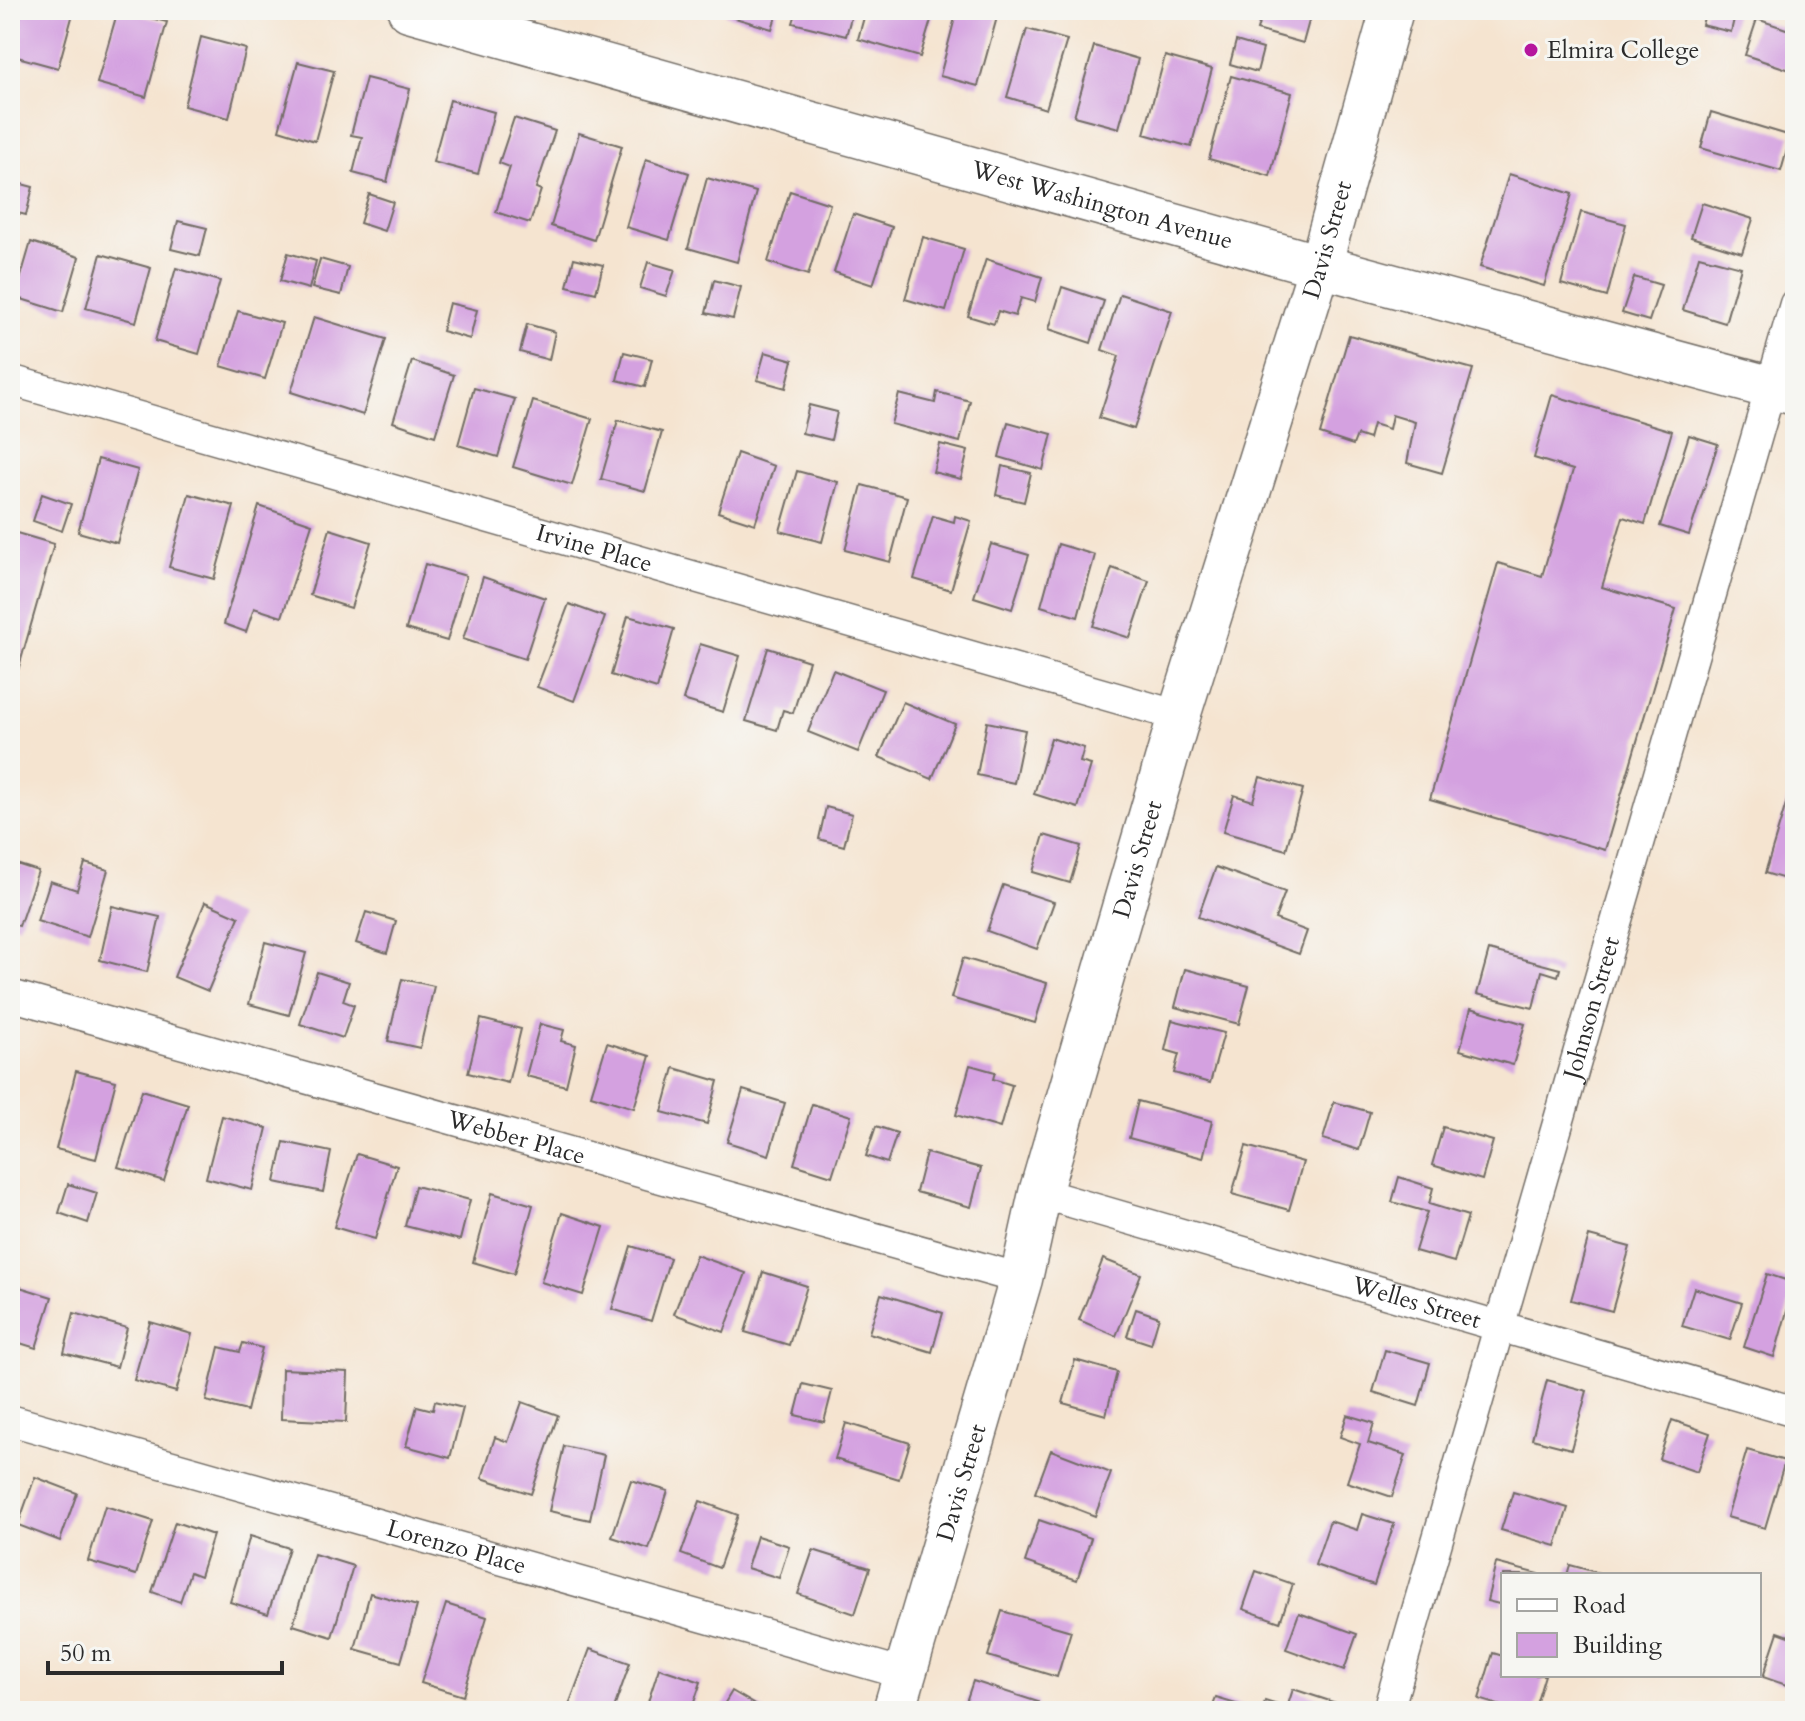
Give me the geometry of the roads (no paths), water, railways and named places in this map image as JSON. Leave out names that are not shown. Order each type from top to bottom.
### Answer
[{"type":"street","name":"West Washington Avenue","points":[[409,10],[1320,266],[1783,391]]},
{"type":"street","name":"Davis Street","points":[[899,1692],[1021,1279],[1040,1193],[1179,716],[1320,266],[1392,10]]},
{"type":"street","name":"Johnson Street","points":[[1388,1711],[1498,1324],[1783,391],[1795,304]]},
{"type":"street","name":"Irvine Place","points":[[10,380],[1179,716]]},
{"type":"street","name":"Webber Place","points":[[10,995],[1021,1279]]},
{"type":"street","name":"Welles Street","points":[[1040,1193],[1795,1412]]},
{"type":"street","name":"Lorenzo Place","points":[[10,1420],[899,1692]]},
{"type":"place","name":"Elmira College","points":[[1531,50]]}]
